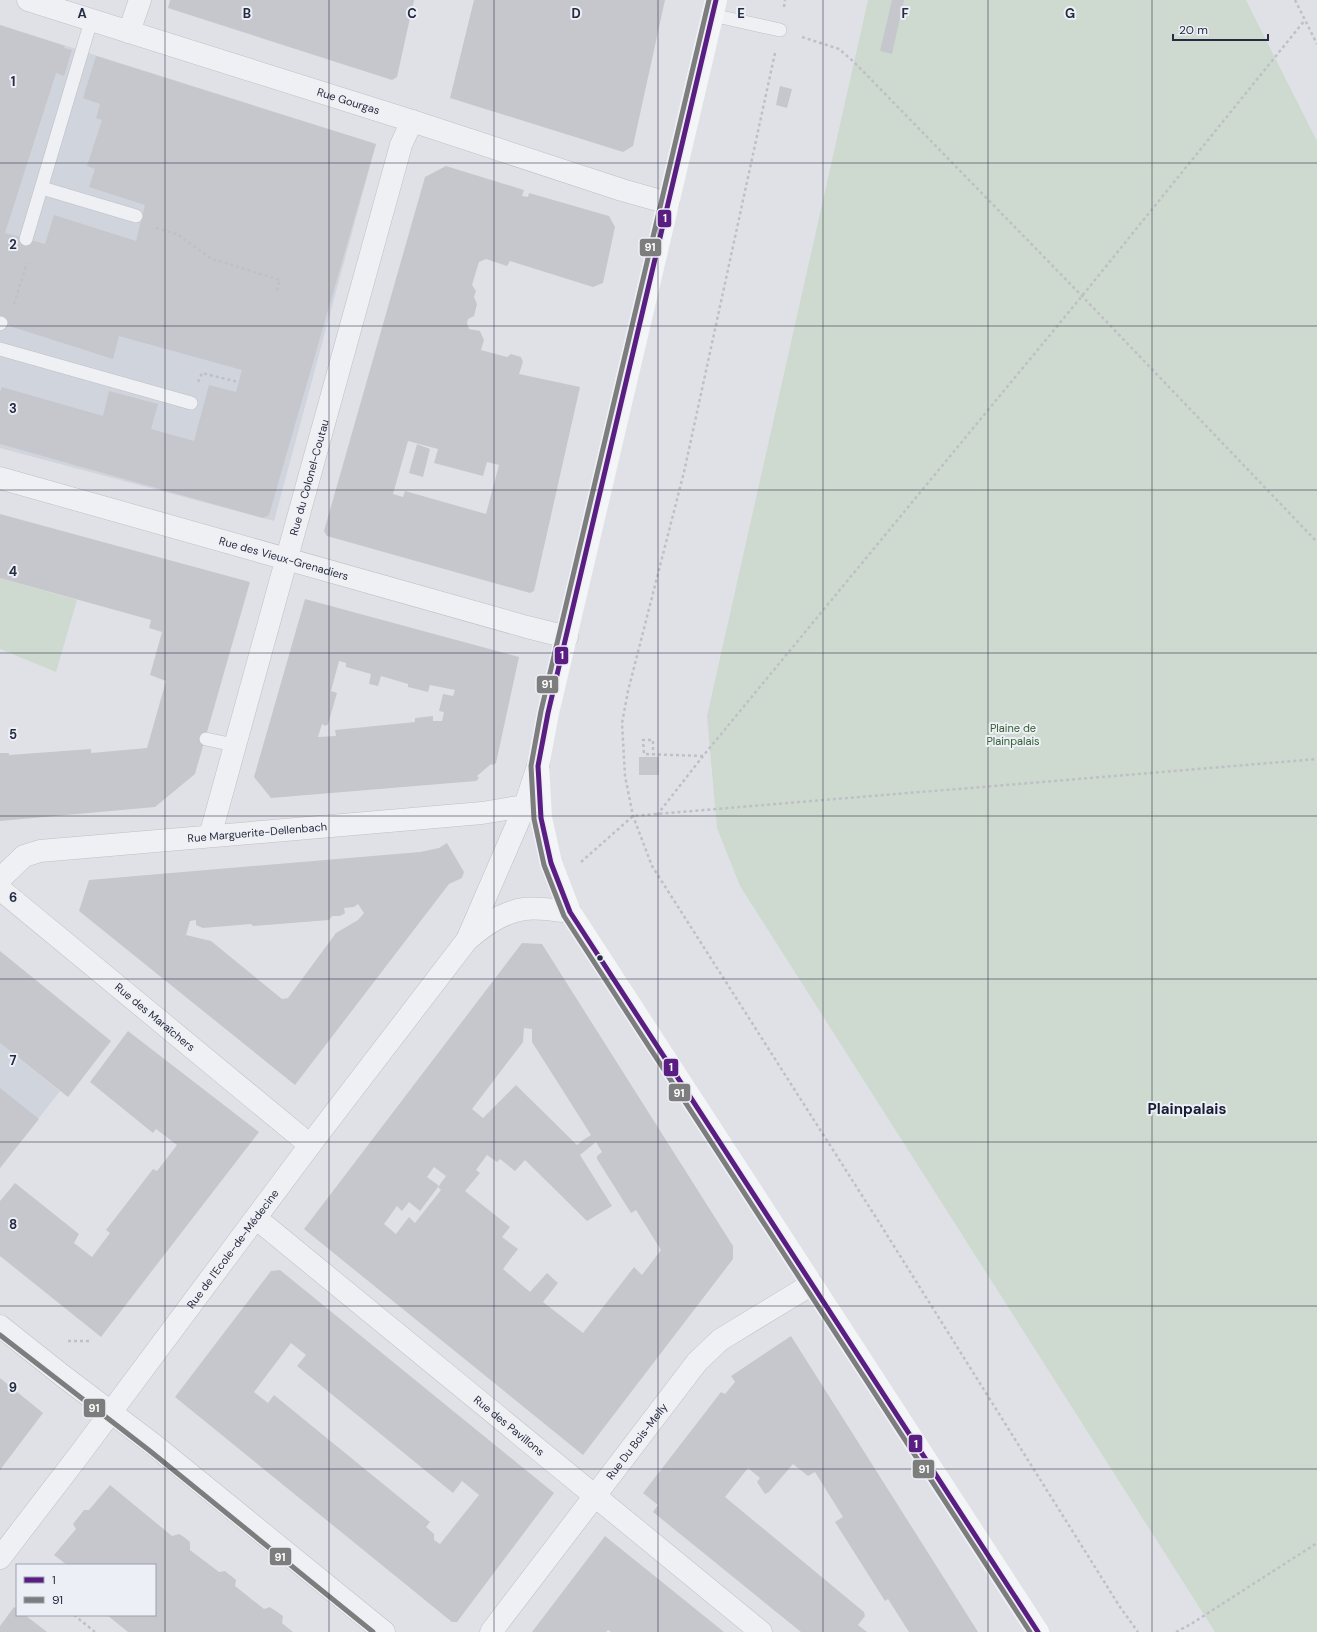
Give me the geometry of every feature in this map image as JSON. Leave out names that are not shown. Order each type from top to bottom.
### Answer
[{"type":"main road","points":[[714,7],[567,638],[548,713],[538,766],[541,818],[551,863],[570,912],[1038,1632]]},
{"type":"street","name":"Rue Gourgas","points":[[28,0],[412,121],[622,190],[668,203]]},
{"type":"street","points":[[129,32],[140,0]]},
{"type":"street","name":"Rue du Colonel-Coutau","points":[[210,836],[401,145],[412,121]]},
{"type":"street","name":"Rue des Vieux-Grenadiers","points":[[0,478],[286,558],[527,628],[567,638]]},
{"type":"street","points":[[467,940],[525,806],[538,766]]},
{"type":"street","name":"Rue Marguerite-Dellenbach","points":[[0,879],[24,856],[40,851],[482,813],[525,806]]},
{"type":"street","name":"Rue des Maraîchers","points":[[0,889],[310,1145]]},
{"type":"street","points":[[467,940],[499,916],[523,909],[541,908],[570,912]]},
{"type":"street","name":"Rue de l'Ecole-de-Médecine","points":[[0,1558],[111,1413],[310,1145],[467,940]]},
{"type":"street","name":"Rue des Pavillons","points":[[257,1218],[761,1632]]},
{"type":"street","name":"Rue Du Bois-Melly","points":[[491,1632],[697,1362],[720,1340],[812,1284]]},
{"type":"street","points":[[0,1326],[154,1445],[384,1632]]},
{"type":"lane","points":[[714,7],[780,30]]},
{"type":"lane","points":[[26,239],[91,21]]},
{"type":"lane","points":[[42,188],[136,216]]},
{"type":"lane","points":[[0,349],[191,403]]},
{"type":"lane","points":[[206,738],[234,745]]},
{"type":"path","points":[[785,0],[780,30],[684,472],[628,691],[623,717],[622,723],[625,776],[633,816],[652,866],[873,1212],[1120,1607],[1138,1632]]},
{"type":"path","points":[[1295,0],[1317,44]]},
{"type":"path","points":[[657,815],[703,756],[1082,296],[1305,20]]},
{"type":"path","points":[[780,30],[839,49],[854,62],[1082,296],[1317,542]]},
{"type":"path","points":[[154,228],[177,234],[212,259],[280,280],[277,291]]},
{"type":"path","points":[[12,310],[29,257]]},
{"type":"path","points":[[191,403],[202,373],[238,382]]},
{"type":"path","points":[[653,750],[653,740],[643,740],[644,754],[703,756]]},
{"type":"path","points":[[592,852],[633,816],[1317,759]]},
{"type":"path","points":[[68,1341],[91,1341]]},
{"type":"path","points":[[1176,1632],[1191,1624],[1317,1543]]},
{"type":"path","points":[[75,1616],[95,1632]]},
{"type":"shaded area","points":[[0,25],[376,144],[274,521],[0,448]]},
{"type":"shaded area","points":[[0,1043],[60,1091],[0,1168]]},
{"type":"green space","name":"Plaine de Plainpalais","points":[[868,0],[1246,0],[1317,141],[1317,1632],[1215,1632],[740,886],[717,828],[707,716]]},
{"type":"green space","points":[[0,578],[77,600],[56,672],[0,649]]},
{"type":"building","points":[[170,0],[414,0],[397,77],[392,80],[168,8]]},
{"type":"building","points":[[474,0],[665,0],[633,146],[623,152],[450,98]]},
{"type":"building","points":[[892,0],[904,0],[892,54],[880,51]]},
{"type":"building","points":[[0,25],[65,46],[64,48],[72,50],[64,76],[56,73],[5,233],[45,244],[54,215],[136,241],[145,205],[89,187],[95,169],[87,166],[102,120],[96,118],[100,104],[83,98],[96,56],[376,144],[269,515],[263,518],[0,444],[0,392],[2,387],[103,416],[109,391],[158,404],[151,429],[194,441],[209,385],[236,392],[242,370],[119,336],[113,359],[0,323]]},
{"type":"building","points":[[780,86],[792,89],[787,108],[776,105]]},
{"type":"building","points":[[446,166],[524,190],[522,196],[528,197],[529,193],[609,216],[615,227],[603,283],[593,287],[510,261],[507,266],[486,259],[479,262],[472,285],[476,291],[474,297],[477,304],[474,316],[468,319],[467,323],[469,329],[480,331],[484,340],[481,350],[507,357],[511,354],[521,357],[523,362],[519,374],[580,387],[534,591],[530,593],[327,536],[324,531],[425,177]],"holes":[[[408,441],[438,449],[434,463],[483,476],[487,462],[499,465],[486,514],[405,491],[403,497],[393,494]]]},
{"type":"building","points":[[417,444],[430,449],[423,477],[409,473]]},
{"type":"building","points":[[0,514],[250,582],[195,774],[155,807],[0,821],[0,753],[9,753],[9,755],[91,749],[91,753],[147,748],[166,681],[150,675],[162,632],[149,628],[151,620],[0,578]]},
{"type":"building","points":[[305,599],[519,657],[496,763],[493,765],[491,764],[477,776],[479,778],[476,781],[271,798],[254,777]],"holes":[[[339,661],[346,663],[346,667],[371,674],[369,684],[378,686],[381,676],[408,684],[408,687],[428,692],[430,685],[455,690],[453,696],[443,694],[439,711],[444,712],[442,721],[433,721],[433,716],[415,718],[415,722],[335,730],[336,736],[318,737],[322,724],[326,726],[328,724],[337,693],[331,691]]]},
{"type":"building","points":[[639,757],[659,757],[659,775],[639,775]]},
{"type":"building","points":[[447,843],[464,872],[462,878],[449,884],[295,1085],[79,911],[89,880],[420,852],[439,848]],"holes":[[[358,904],[364,913],[358,920],[336,933],[288,998],[282,999],[211,941],[186,935],[190,921],[196,920],[196,925],[203,928],[329,920],[332,916],[340,916],[345,913],[344,908],[354,907]]]},
{"type":"building","points":[[522,943],[542,944],[733,1246],[733,1259],[583,1455],[304,1229]],"holes":[[[524,1028],[532,1029],[532,1042],[591,1135],[577,1145],[516,1085],[483,1118],[472,1109],[523,1042]],[[596,1142],[602,1152],[597,1156],[597,1159],[631,1213],[636,1210],[661,1250],[642,1275],[634,1267],[583,1333],[543,1302],[558,1283],[547,1273],[530,1292],[503,1269],[518,1249],[502,1237],[510,1227],[465,1191],[480,1173],[476,1170],[487,1155],[497,1162],[500,1159],[515,1171],[525,1160],[587,1221],[612,1206],[580,1155]],[[434,1167],[446,1176],[438,1187],[438,1185],[427,1177]],[[438,1187],[441,1190],[415,1223],[409,1217],[396,1234],[384,1224],[397,1206],[402,1211],[409,1202],[420,1211]]]},
{"type":"building","points":[[0,951],[111,1041],[68,1097],[0,1043]]},
{"type":"building","points":[[128,1031],[259,1132],[101,1337],[0,1256],[0,1201],[15,1183],[79,1234],[74,1243],[92,1257],[110,1233],[106,1230],[153,1169],[157,1171],[177,1145],[156,1129],[153,1133],[90,1082]]},
{"type":"building","points":[[0,1088],[39,1119],[0,1168]]},
{"type":"building","points":[[280,1270],[554,1493],[457,1622],[452,1622],[175,1397],[271,1271]],"holes":[[[291,1343],[306,1355],[297,1366],[453,1493],[462,1481],[479,1495],[440,1544],[434,1540],[434,1534],[426,1527],[430,1522],[274,1395],[268,1403],[254,1392]]]},
{"type":"building","points":[[791,1336],[978,1632],[909,1632],[888,1599],[885,1601],[835,1522],[843,1517],[815,1472],[808,1476],[793,1464],[769,1492],[765,1494],[757,1482],[760,1478],[748,1468],[725,1497],[864,1612],[865,1616],[858,1625],[867,1632],[801,1632],[653,1512],[658,1505],[643,1493],[721,1392],[725,1394],[735,1382],[731,1376]]},
{"type":"building","points":[[0,1378],[43,1413],[0,1470]]},
{"type":"building","points":[[110,1485],[172,1536],[179,1534],[184,1537],[190,1542],[190,1550],[219,1572],[225,1571],[236,1580],[235,1586],[264,1609],[270,1607],[283,1616],[282,1623],[293,1632],[128,1632],[108,1616],[156,1616],[156,1564],[66,1564],[54,1555],[76,1529],[73,1524],[84,1510],[89,1510]]},
{"type":"building","points":[[605,1536],[724,1632],[611,1632],[608,1630],[606,1632],[532,1632]]},
{"type":"building","points":[[14,1607],[16,1608],[16,1616],[26,1616],[47,1632],[0,1632],[0,1626]]},
{"type":"transit line","name":"91","points":[[709,0],[541,711],[531,766],[534,819],[544,865],[564,916],[1030,1632]]},
{"type":"transit line","name":"1","points":[[716,0],[548,713],[538,766],[541,818],[551,863],[570,912],[1038,1632]]},
{"type":"transit line","name":"91","points":[[0,1335],[150,1451],[373,1632]]},
{"type":"district","name":"Plainpalais","points":[[1187,1109]]}]
